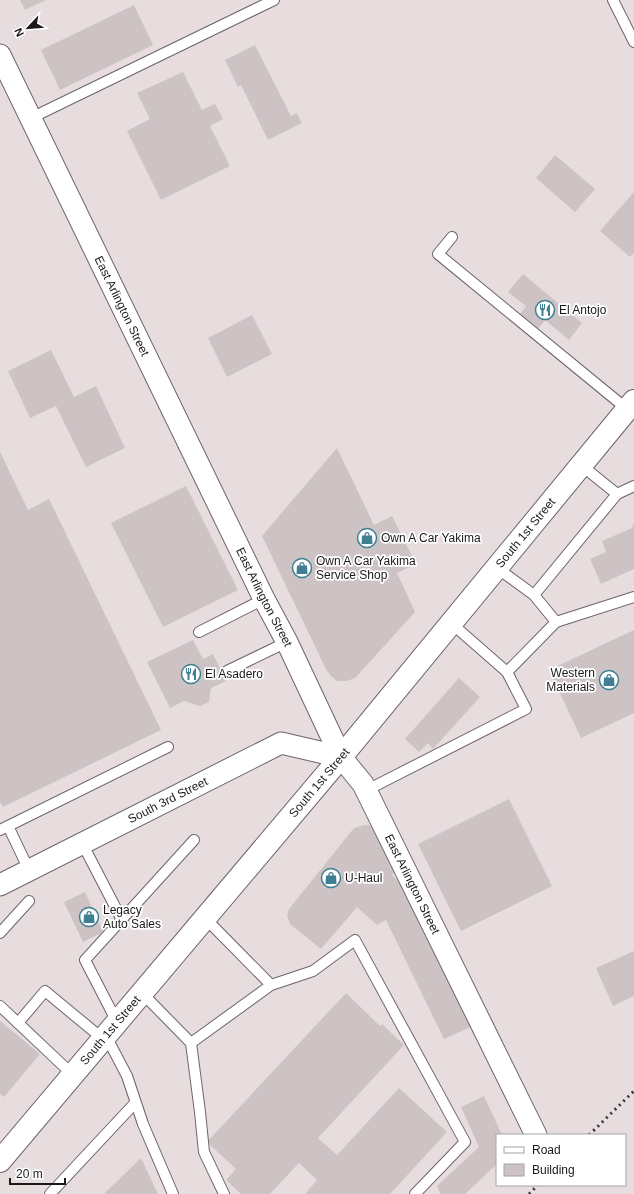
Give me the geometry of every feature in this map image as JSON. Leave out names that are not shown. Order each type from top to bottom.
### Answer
[{"type":"main road","name":"South 1st Street","points":[[0,1161],[341,756],[631,405]]},
{"type":"street","name":"East Arlington Street","points":[[0,55],[6,84],[30,118],[264,599],[287,642],[341,756],[363,784],[536,1134]]},
{"type":"street","name":"South 3rd Street","points":[[0,885],[280,743],[341,756]]},
{"type":"lane","points":[[30,118],[274,0]]},
{"type":"lane","points":[[613,0],[634,42]]},
{"type":"lane","points":[[452,237],[438,254],[631,405]]},
{"type":"lane","points":[[581,465],[617,494]]},
{"type":"lane","points":[[534,595],[617,494],[634,486]]},
{"type":"lane","points":[[496,568],[534,595],[556,622]]},
{"type":"lane","points":[[507,672],[556,622],[634,597]]},
{"type":"lane","points":[[199,632],[264,599]]},
{"type":"lane","points":[[366,790],[526,709],[507,672],[451,623]]},
{"type":"lane","points":[[227,671],[287,642]]},
{"type":"lane","points":[[29,870],[4,828],[168,747]]},
{"type":"lane","points":[[173,1194],[143,1124],[127,1076],[109,1032],[85,960],[194,840]]},
{"type":"lane","points":[[82,843],[122,920]]},
{"type":"lane","points":[[0,933],[29,901]]},
{"type":"lane","points":[[205,918],[271,985]]},
{"type":"lane","points":[[191,1043],[271,985],[313,971],[355,940],[465,1142],[415,1194]]},
{"type":"lane","points":[[18,1023],[45,991],[109,1032]]},
{"type":"lane","points":[[142,993],[191,1043],[204,1152],[224,1194]]},
{"type":"lane","points":[[0,1006],[73,1075]]},
{"type":"lane","points":[[50,1194],[136,1102]]},
{"type":"building","points":[[20,0],[46,0],[25,10]]},
{"type":"building","points":[[134,5],[153,45],[60,90],[41,50]]},
{"type":"building","points":[[255,45],[291,116],[297,113],[302,123],[268,140],[241,85],[238,87],[225,60]]},
{"type":"building","points":[[183,72],[202,110],[215,104],[223,119],[210,126],[230,166],[161,200],[127,131],[150,119],[137,93]]},
{"type":"building","points":[[555,155],[595,189],[575,212],[536,178]]},
{"type":"building","points":[[634,192],[634,253],[630,257],[600,231]]},
{"type":"building","name":"El Antojo","points":[[523,274],[582,323],[569,340],[545,320],[538,329],[520,314],[526,306],[508,292]]},
{"type":"building","points":[[252,315],[272,354],[227,377],[208,338]]},
{"type":"building","points":[[51,350],[74,397],[96,386],[125,448],[86,467],[56,406],[30,418],[8,371]]},
{"type":"building","points":[[337,448],[374,525],[392,516],[416,564],[397,573],[415,612],[355,678],[347,681],[337,681],[326,669],[262,536]]},
{"type":"building","points":[[0,452],[28,510],[49,499],[161,730],[3,807],[0,802]]},
{"type":"building","points":[[186,486],[238,590],[163,627],[111,523]]},
{"type":"building","points":[[634,522],[634,569],[601,584],[590,559],[606,552],[602,541],[632,528]]},
{"type":"building","points":[[634,630],[634,713],[581,738],[549,670]]},
{"type":"building","points":[[193,640],[203,659],[213,654],[226,681],[211,688],[209,702],[200,706],[184,701],[170,708],[147,662]]},
{"type":"building","points":[[459,678],[480,697],[433,749],[428,743],[419,752],[405,739]]},
{"type":"building","points":[[509,799],[552,886],[461,931],[418,844]]},
{"type":"building","points":[[369,825],[375,828],[397,870],[392,875],[409,891],[473,1026],[444,1039],[386,920],[377,925],[357,907],[321,949],[290,924],[287,915],[289,909],[354,828]]},
{"type":"building","points":[[85,892],[103,932],[83,942],[64,902]]},
{"type":"building","points":[[634,951],[634,996],[613,1006],[596,968]]},
{"type":"building","points":[[346,993],[380,1026],[382,1024],[404,1045],[318,1138],[337,1155],[399,1088],[447,1132],[390,1194],[305,1194],[317,1180],[299,1163],[270,1194],[241,1194],[226,1180],[236,1169],[207,1142]]},
{"type":"building","points":[[0,1021],[40,1054],[4,1097],[0,1094]]},
{"type":"building","points":[[484,1096],[502,1134],[496,1134],[496,1165],[465,1194],[439,1194],[440,1193],[437,1186],[479,1147],[461,1107]]},
{"type":"building","points":[[141,1158],[158,1194],[104,1194]]},
{"type":"railway","points":[[590,1134],[634,1091]]},
{"type":"railway","points":[[529,1194],[537,1186]]},
{"type":"place","name":"El Antojo","points":[[545,310]]},
{"type":"place","name":"Own A Car Yakima","points":[[367,538]]},
{"type":"place","name":"Own A Car Yakima Service Shop","points":[[302,568]]},
{"type":"place","name":"El Asadero","points":[[191,674]]},
{"type":"place","name":"Western Materials","points":[[609,680]]},
{"type":"place","name":"U-Haul","points":[[331,878]]},
{"type":"place","name":"Legacy Auto Sales","points":[[89,917]]}]
